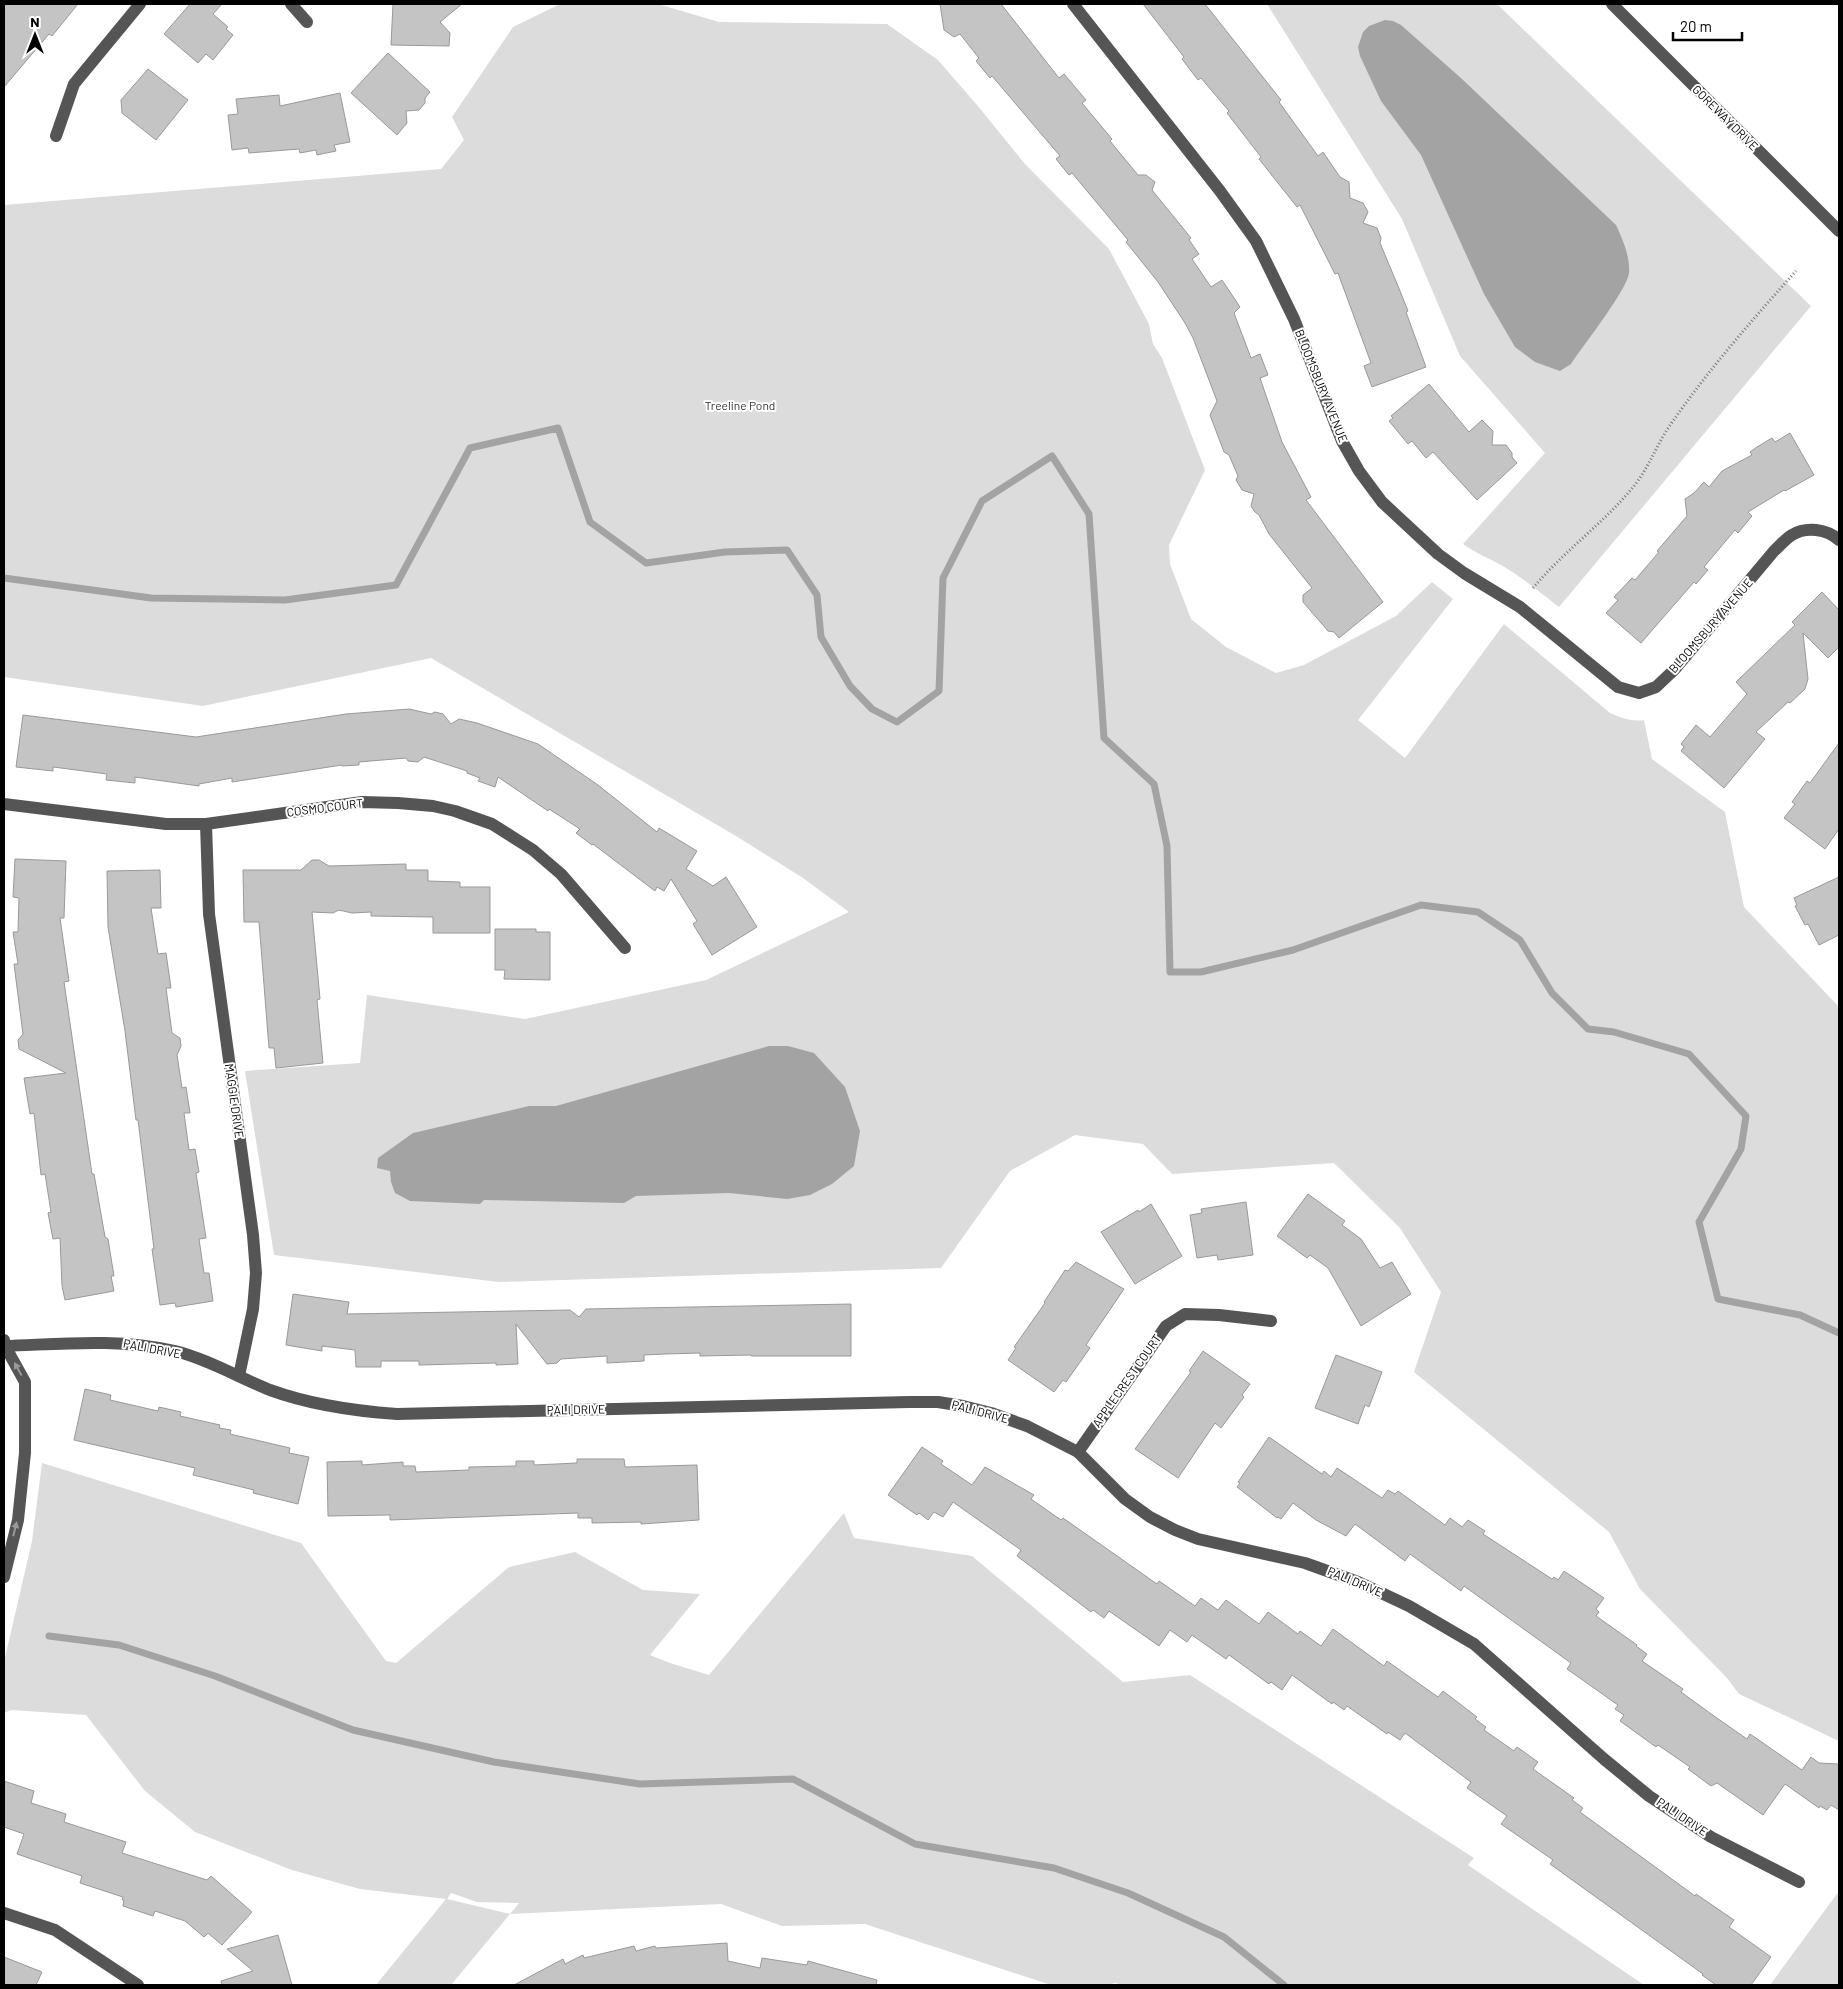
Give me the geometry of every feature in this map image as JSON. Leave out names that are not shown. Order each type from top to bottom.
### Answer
[{"type":"street","points":[[56,136],[74,84],[140,4]]},
{"type":"street","points":[[290,4],[308,22]]},
{"type":"street","name":"BLOOMSBURY AVENUE","points":[[1073,4],[1256,241],[1294,319],[1342,442],[1359,471],[1382,502],[1438,554],[1464,573],[1520,607],[1618,687],[1639,693],[1656,686],[1675,669],[1774,551],[1792,534],[1815,529],[1834,536],[1839,540]]},
{"type":"street","name":"GOREWAY DRIVE","points":[[1612,4],[1839,231]]},
{"type":"street","name":"COSMO COURT","points":[[4,804],[166,824],[206,824],[362,802],[433,806],[455,811],[492,824],[533,850],[561,874],[625,948]]},
{"type":"street","name":"MAGGIE DRIVE","points":[[206,824],[209,914],[253,1234],[256,1273],[253,1309],[239,1376]]},
{"type":"street","name":"APPLECREST COURT","points":[[1078,1452],[1166,1326],[1185,1314],[1219,1315],[1271,1321]]},
{"type":"street","name":"PALI DRIVE","points":[[4,1345],[86,1342],[140,1344],[177,1352],[270,1390],[322,1405],[359,1411],[397,1414],[938,1402],[991,1412],[1027,1426],[1078,1452],[1125,1499],[1150,1517],[1175,1530],[1198,1539],[1305,1563],[1358,1582],[1409,1606],[1474,1644],[1649,1796],[1719,1841],[1799,1882]]},
{"type":"street","points":[[4,1345],[25,1382],[25,1452],[18,1520],[4,1577]]},
{"type":"street","points":[[4,1913],[55,1930],[138,1985]]},
{"type":"path","points":[[1534,588],[1547,571],[1612,511],[1636,484],[1669,426],[1689,398],[1796,271]]},
{"type":"green space","name":"Treeline Pond","points":[[560,4],[658,4],[719,22],[887,24],[938,60],[1025,164],[1109,249],[1149,324],[1153,344],[1162,358],[1205,470],[1169,545],[1170,564],[1191,619],[1226,647],[1276,673],[1304,665],[1396,616],[1432,582],[1453,599],[1358,720],[1405,758],[1504,624],[1610,713],[1631,720],[1644,720],[1652,759],[1725,812],[1744,907],[1839,1007],[1839,1741],[1739,1694],[1727,1678],[1640,1589],[1609,1532],[1414,1372],[1441,1292],[1400,1228],[1334,1163],[1172,1174],[1143,1144],[1075,1135],[1010,1171],[941,1268],[499,1282],[274,1255],[245,1071],[360,1063],[367,995],[525,1019],[706,980],[849,912],[803,878],[736,836],[431,658],[203,706],[4,677],[4,205],[441,169],[464,140],[452,117],[513,27]]},
{"type":"green space","points":[[1267,4],[1497,4],[1811,306],[1559,607],[1498,563],[1463,544],[1545,453],[1460,356],[1402,219]]},
{"type":"green space","points":[[42,1463],[301,1543],[386,1661],[396,1663],[509,1567],[575,1552],[643,1590],[700,1594],[650,1655],[709,1675],[844,1513],[854,1538],[972,1556],[1123,1682],[1190,1675],[1474,1858],[1468,1865],[1644,1985],[1119,1985],[1116,1983],[1106,1985],[1051,1985],[865,1924],[782,1926],[721,1904],[510,1914],[451,1985],[376,1985],[446,1899],[360,1889],[292,1870],[195,1832],[145,1791],[86,1715],[11,1710],[4,1713],[4,1662],[32,1541]],"holes":[[[451,1893],[477,1902],[519,1903],[510,1914],[447,1899]]]},
{"type":"green space","points":[[1839,1891],[1839,1985],[1770,1985]]},
{"type":"shaded area","points":[[1385,20],[1401,25],[1462,79],[1616,225],[1627,254],[1629,273],[1626,281],[1613,305],[1571,364],[1560,371],[1535,362],[1515,347],[1484,294],[1421,155],[1381,101],[1360,56],[1358,47],[1363,32],[1369,26]]},
{"type":"shaded area","points":[[769,1046],[788,1046],[814,1053],[845,1087],[860,1131],[854,1166],[832,1184],[810,1195],[787,1199],[729,1193],[636,1196],[624,1203],[484,1200],[480,1204],[410,1201],[395,1193],[390,1171],[377,1168],[378,1158],[413,1133],[529,1106],[556,1106]]},
{"type":"building","points":[[4,4],[78,4],[52,36],[49,34],[4,87]]},
{"type":"building","points":[[190,4],[222,4],[213,14],[228,27],[226,29],[233,35],[213,60],[206,54],[198,63],[164,34]]},
{"type":"building","points":[[393,4],[462,4],[440,22],[450,33],[449,46],[391,45]]},
{"type":"building","points":[[940,4],[1001,4],[1059,78],[1064,74],[1086,100],[1082,103],[1112,139],[1110,141],[1138,175],[1146,175],[1155,182],[1152,190],[1191,238],[1189,240],[1199,254],[1192,259],[1211,287],[1222,280],[1240,307],[1234,313],[1251,358],[1260,354],[1268,375],[1260,378],[1282,442],[1311,497],[1306,500],[1383,602],[1339,638],[1334,632],[1328,631],[1303,602],[1303,595],[1312,588],[1269,534],[1259,515],[1251,506],[1254,494],[1242,490],[1236,480],[1238,476],[1229,455],[1224,452],[1210,415],[1217,401],[1193,338],[1185,323],[1158,282],[1126,242],[1128,240],[1072,173],[1069,175],[1056,159],[1060,156],[992,76],[990,78],[976,61],[979,58],[960,34],[954,37],[944,30]]},
{"type":"building","points":[[1143,4],[1205,4],[1281,100],[1279,102],[1318,156],[1323,152],[1340,177],[1349,182],[1350,198],[1363,203],[1368,212],[1363,223],[1377,228],[1381,238],[1380,243],[1408,311],[1406,312],[1426,367],[1372,387],[1364,366],[1371,363],[1338,273],[1335,274],[1300,205],[1297,207],[1259,159],[1261,157],[1227,113],[1229,111],[1201,78],[1198,80],[1182,59],[1184,57]]},
{"type":"building","points":[[388,53],[430,92],[419,110],[406,111],[407,123],[397,135],[351,93]]},
{"type":"building","points":[[148,69],[188,100],[156,140],[122,113],[121,100]]},
{"type":"building","points":[[340,93],[350,142],[334,145],[336,151],[317,155],[316,150],[300,153],[299,149],[249,153],[248,148],[232,150],[228,115],[238,114],[236,99],[279,95],[280,106]]},
{"type":"building","points":[[1429,384],[1469,432],[1482,420],[1493,431],[1492,445],[1506,445],[1517,463],[1477,500],[1433,452],[1426,458],[1412,441],[1408,444],[1389,421],[1393,418],[1391,416]]},
{"type":"building","points":[[1790,433],[1814,475],[1784,490],[1748,512],[1752,516],[1738,533],[1735,530],[1704,567],[1708,570],[1696,584],[1694,582],[1641,643],[1606,613],[1618,600],[1614,597],[1632,578],[1635,580],[1687,516],[1685,499],[1694,493],[1704,482],[1709,487],[1722,471],[1752,455],[1750,452],[1757,447],[1772,438],[1775,442]]},
{"type":"building","points":[[1822,592],[1839,610],[1839,647],[1828,658],[1803,633],[1808,679],[1805,689],[1756,732],[1765,739],[1724,788],[1681,751],[1684,747],[1681,744],[1696,725],[1710,737],[1747,694],[1736,682],[1795,625],[1792,622]]},
{"type":"building","points":[[409,709],[431,714],[435,712],[443,714],[451,724],[459,719],[477,723],[538,744],[598,785],[657,832],[659,828],[697,851],[686,869],[713,886],[726,877],[757,927],[712,955],[693,924],[697,921],[671,879],[664,891],[657,887],[655,891],[576,833],[580,829],[549,809],[548,811],[498,777],[495,787],[478,781],[480,778],[467,773],[467,771],[424,757],[418,762],[408,761],[406,758],[359,762],[359,765],[342,765],[232,782],[232,778],[199,784],[199,786],[135,777],[135,783],[106,780],[107,774],[53,767],[53,771],[16,767],[23,715],[196,737],[346,714]]},
{"type":"building","points":[[1839,743],[1839,829],[1825,849],[1784,818],[1795,804],[1792,802],[1807,781],[1810,783]]},
{"type":"building","points":[[15,859],[66,861],[64,918],[60,918],[69,981],[64,982],[92,1174],[94,1174],[114,1276],[111,1276],[114,1291],[65,1300],[62,1286],[60,1238],[53,1239],[48,1213],[51,1212],[45,1174],[41,1175],[34,1113],[30,1114],[24,1078],[66,1073],[19,1049],[18,1040],[23,1034],[14,964],[18,964],[13,932],[18,932],[19,898],[13,897]]},
{"type":"building","points":[[312,860],[319,860],[329,866],[406,864],[406,870],[428,870],[428,881],[460,882],[460,887],[490,887],[490,933],[433,933],[433,917],[371,916],[371,912],[352,913],[339,910],[333,913],[312,912],[320,999],[317,1000],[323,1063],[276,1068],[274,1048],[269,1048],[259,922],[244,922],[243,870],[301,870]]},
{"type":"building","points":[[160,870],[161,908],[151,908],[158,954],[166,953],[171,988],[166,988],[172,1033],[180,1038],[181,1046],[177,1055],[182,1088],[186,1087],[190,1113],[184,1113],[189,1150],[195,1149],[199,1172],[196,1173],[206,1238],[199,1239],[204,1273],[209,1273],[213,1301],[176,1307],[175,1303],[160,1305],[138,1120],[136,1120],[125,1031],[108,927],[107,871]]},
{"type":"building","points":[[1839,877],[1839,935],[1819,945],[1808,924],[1805,925],[1795,906],[1797,905],[1794,898]]},
{"type":"building","points":[[495,929],[536,929],[536,932],[550,932],[550,980],[504,979],[505,970],[495,970]]},
{"type":"building","points":[[1308,1194],[1345,1221],[1342,1225],[1361,1239],[1380,1268],[1392,1262],[1411,1294],[1361,1326],[1328,1268],[1310,1255],[1307,1258],[1277,1236]]},
{"type":"building","points":[[1246,1202],[1253,1255],[1218,1260],[1217,1255],[1197,1258],[1190,1215],[1202,1213],[1201,1209]]},
{"type":"building","points":[[1151,1204],[1182,1256],[1135,1284],[1101,1232]]},
{"type":"building","points":[[1076,1262],[1124,1289],[1086,1345],[1090,1348],[1066,1382],[1063,1380],[1054,1392],[1008,1360],[1016,1348],[1014,1347],[1045,1303],[1065,1270],[1068,1271]]},
{"type":"building","points":[[293,1294],[349,1302],[347,1314],[570,1310],[579,1317],[586,1309],[851,1304],[851,1356],[700,1356],[700,1353],[644,1355],[644,1361],[607,1363],[607,1356],[561,1359],[557,1363],[547,1364],[516,1324],[518,1364],[419,1365],[419,1361],[381,1361],[381,1367],[356,1367],[355,1350],[322,1346],[322,1351],[286,1345]]},
{"type":"building","points":[[1203,1351],[1250,1384],[1242,1395],[1244,1397],[1221,1428],[1215,1423],[1178,1478],[1135,1449],[1191,1372],[1189,1371]]},
{"type":"building","points":[[1336,1355],[1382,1372],[1369,1407],[1365,1405],[1358,1424],[1315,1408]]},
{"type":"building","points":[[85,1389],[111,1395],[110,1400],[158,1411],[159,1407],[181,1412],[180,1416],[220,1425],[219,1428],[231,1430],[230,1434],[290,1448],[289,1453],[309,1457],[298,1504],[253,1493],[254,1490],[193,1475],[195,1468],[74,1440]]},
{"type":"building","points":[[1269,1437],[1322,1474],[1324,1471],[1331,1477],[1337,1468],[1382,1498],[1388,1490],[1395,1494],[1398,1491],[1445,1525],[1450,1518],[1462,1527],[1468,1520],[1485,1531],[1483,1534],[1552,1579],[1554,1577],[1558,1580],[1564,1571],[1604,1598],[1596,1609],[1599,1612],[1596,1616],[1647,1654],[1642,1661],[1683,1689],[1681,1692],[1714,1716],[1747,1739],[1750,1734],[1802,1770],[1811,1757],[1819,1763],[1839,1764],[1839,1810],[1831,1805],[1827,1810],[1820,1806],[1819,1808],[1785,1784],[1763,1815],[1717,1783],[1711,1786],[1688,1769],[1690,1767],[1658,1745],[1656,1747],[1620,1721],[1624,1715],[1615,1709],[1618,1705],[1567,1669],[1571,1663],[1464,1586],[1461,1591],[1410,1554],[1405,1561],[1355,1524],[1346,1536],[1316,1520],[1293,1503],[1281,1519],[1277,1518],[1237,1487],[1240,1483],[1238,1482]]},
{"type":"building","points":[[922,1447],[943,1461],[941,1464],[972,1485],[985,1467],[1034,1495],[1031,1499],[1061,1520],[1063,1518],[1157,1584],[1159,1581],[1195,1606],[1201,1598],[1218,1610],[1226,1600],[1259,1624],[1268,1612],[1298,1634],[1300,1631],[1321,1646],[1333,1629],[1384,1666],[1387,1661],[1438,1697],[1443,1691],[1477,1717],[1475,1719],[1486,1727],[1484,1730],[1514,1751],[1517,1747],[1538,1762],[1533,1769],[1574,1798],[1572,1800],[1583,1808],[1580,1812],[1695,1896],[1696,1894],[1734,1920],[1729,1927],[1771,1957],[1751,1985],[1716,1985],[1550,1864],[1553,1860],[1501,1824],[1507,1816],[1467,1788],[1471,1782],[1405,1733],[1400,1740],[1388,1732],[1387,1734],[1347,1706],[1344,1710],[1333,1702],[1332,1704],[1292,1675],[1282,1690],[1271,1682],[1269,1684],[1229,1655],[1226,1659],[1192,1635],[1187,1642],[1170,1630],[1159,1646],[1109,1611],[1104,1618],[1093,1610],[1091,1612],[1017,1556],[1021,1550],[953,1502],[943,1517],[934,1512],[928,1520],[919,1513],[917,1515],[888,1495]]},
{"type":"building","points":[[577,1459],[624,1459],[625,1467],[697,1465],[699,1520],[641,1524],[641,1522],[592,1523],[592,1518],[578,1518],[578,1513],[390,1520],[390,1515],[328,1516],[327,1462],[362,1461],[362,1465],[403,1462],[403,1466],[415,1466],[416,1472],[469,1470],[469,1467],[516,1466],[516,1461],[534,1461],[534,1465],[577,1463]]},
{"type":"building","points":[[4,1781],[34,1791],[31,1803],[66,1814],[64,1822],[126,1842],[122,1853],[207,1880],[211,1876],[252,1912],[222,1945],[208,1933],[204,1937],[185,1921],[155,1911],[153,1916],[123,1906],[123,1897],[80,1883],[82,1876],[17,1854],[24,1834],[4,1827]]},
{"type":"building","points":[[278,1935],[292,1985],[222,1985],[221,1981],[253,1971],[227,1949]]},
{"type":"building","points":[[727,1943],[728,1961],[760,1968],[762,1958],[807,1965],[808,1961],[877,1980],[876,1985],[514,1985],[563,1959],[565,1964],[583,1955],[584,1958],[634,1946],[636,1951],[655,1946],[656,1948]]},
{"type":"building","points":[[4,1957],[42,1972],[36,1985],[4,1985]]},
{"type":"waterway","points":[[4,578],[151,598],[285,600],[396,585],[470,448],[558,428],[590,522],[646,563],[725,552],[787,550],[817,595],[821,637],[850,686],[872,709],[897,722],[939,691],[943,578],[982,501],[1052,456],[1089,514],[1104,738],[1154,784],[1167,846],[1170,972],[1201,972],[1293,950],[1421,905],[1478,912],[1520,940],[1552,993],[1588,1029],[1614,1032],[1689,1054],[1746,1116],[1741,1149],[1699,1222],[1718,1299],[1800,1315],[1839,1333]]},
{"type":"waterway","points":[[49,1636],[119,1645],[215,1676],[353,1730],[494,1762],[640,1784],[793,1779],[915,1844],[1054,1868],[1128,1893],[1224,1937],[1284,1985]]}]
